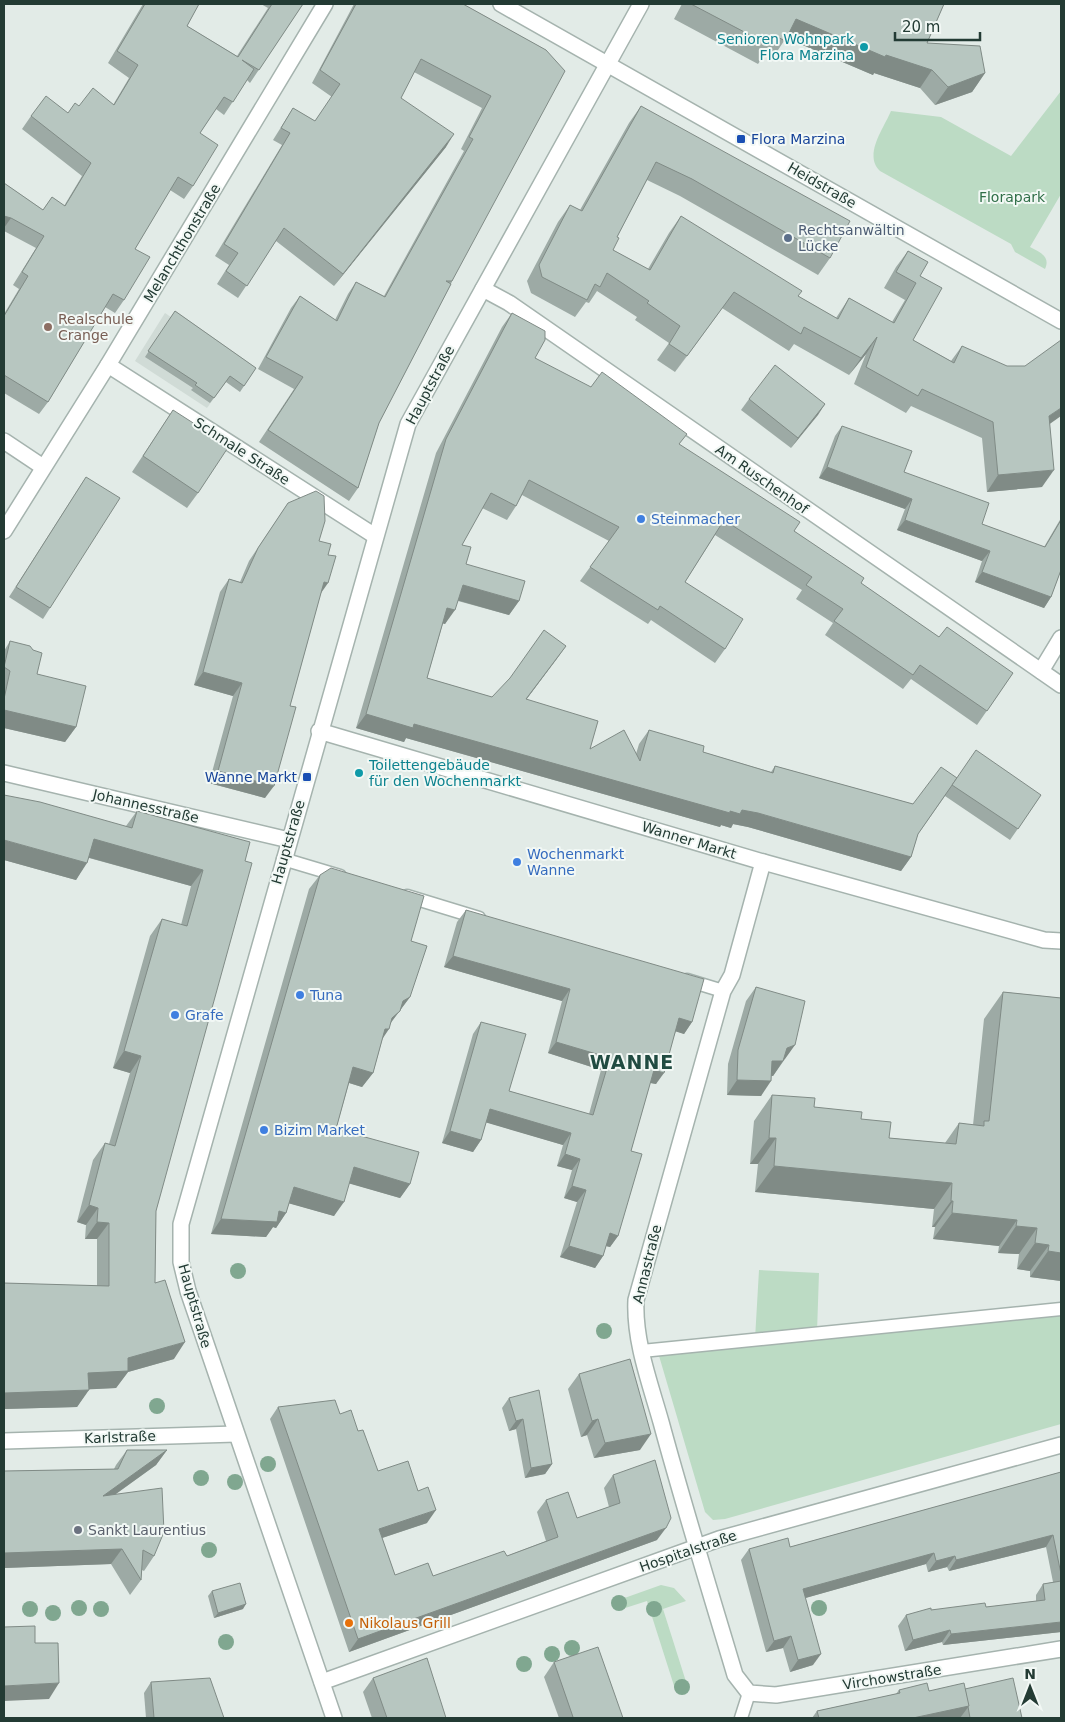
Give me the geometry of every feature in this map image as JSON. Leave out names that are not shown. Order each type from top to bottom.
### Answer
[{"type":"street","name":"Melanchthonstraße","points":[[4,531],[108,365],[325,4]]},
{"type":"street","name":"Heidstraße","points":[[501,4],[1061,321]]},
{"type":"street","name":"Hauptstraße","points":[[334,1718],[188,1291],[182,1262],[181,1224],[374,536],[408,424],[641,4]]},
{"type":"street","name":"Am Ruschenhof","points":[[483,289],[509,303],[1061,685]]},
{"type":"street","name":"Schmale Straße","points":[[108,365],[374,536]]},
{"type":"street","points":[[4,441],[43,467]]},
{"type":"street","points":[[1041,671],[1061,638]]},
{"type":"street","name":"Wanner Markt","points":[[320,731],[763,862],[1044,940],[1061,941]]},
{"type":"street","name":"Johannesstraße","points":[[4,773],[289,840]]},
{"type":"street","name":"Annastraße","points":[[749,1693],[735,1675],[696,1547],[642,1351],[635,1315],[636,1300],[723,991],[732,976],[763,862]]},
{"type":"street","name":"Karlstraße","points":[[4,1441],[236,1434]]},
{"type":"street","name":"Hospitalstraße","points":[[322,1682],[696,1547],[1061,1445]]},
{"type":"street","name":"Virchowstraße","points":[[749,1693],[776,1696],[1061,1649]]},
{"type":"lane","points":[[283,859],[356,881]]},
{"type":"lane","points":[[394,892],[488,920]]},
{"type":"lane","points":[[676,977],[723,991]]},
{"type":"lane","points":[[642,1351],[1061,1309]]},
{"type":"lane","points":[[741,1718],[749,1693]]},
{"type":"shaded area","points":[[165,313],[238,364],[207,408],[135,361]]},
{"type":"green space","name":"Florapark","points":[[1061,91],[1061,194],[1030,247],[1043,255],[1046,261],[1045,269],[1015,252],[1011,244],[880,171],[875,165],[874,149],[876,141],[891,111],[941,117],[1011,156]]},
{"type":"green space","points":[[759,1270],[819,1273],[817,1332],[1061,1309],[1061,1424],[725,1519],[713,1520],[705,1512],[657,1349],[755,1339]]},
{"type":"green space","points":[[661,1585],[674,1588],[686,1601],[663,1609],[688,1688],[676,1692],[647,1601],[619,1610],[616,1601]]},
{"type":"building","points":[[145,4],[199,4],[187,26],[238,57],[272,4],[303,4],[259,70],[242,60],[254,69],[233,102],[224,97],[200,133],[218,145],[193,186],[178,177],[135,249],[150,257],[124,300],[113,294],[48,402],[4,375],[4,316],[28,276],[22,272],[44,236],[4,216],[4,183],[43,210],[52,197],[65,206],[91,163],[31,116],[46,96],[68,113],[75,103],[79,106],[93,88],[114,105],[138,65],[117,51]]},
{"type":"building","points":[[356,4],[463,4],[546,50],[565,71],[452,281],[446,281],[451,284],[379,423],[358,488],[268,430],[303,377],[266,357],[300,296],[337,321],[356,282],[385,297],[473,139],[469,137],[491,96],[421,59],[401,98],[454,134],[343,274],[284,228],[247,286],[226,271],[238,253],[224,244],[290,133],[281,128],[293,108],[315,121],[340,84],[320,70]]},
{"type":"building","points":[[691,4],[944,4],[927,43],[980,46],[985,73],[948,87],[932,70],[886,55],[885,57],[796,19],[785,41],[776,36],[771,46]]},
{"type":"building","points":[[641,106],[850,221],[830,258],[692,179],[656,162],[617,237],[619,238],[613,250],[650,270],[681,216],[802,291],[798,296],[838,319],[849,298],[894,323],[916,283],[896,272],[908,251],[928,262],[920,276],[942,288],[913,340],[954,363],[962,346],[1007,366],[1025,366],[1061,340],[1061,408],[1049,416],[1054,470],[998,475],[993,422],[922,389],[918,396],[866,367],[877,337],[861,358],[804,327],[801,334],[734,292],[687,356],[669,344],[680,326],[647,303],[649,301],[607,273],[600,287],[595,284],[587,300],[542,277],[539,265],[570,205],[582,211]]},
{"type":"building","points":[[175,311],[256,368],[244,386],[230,376],[214,398],[195,385],[197,383],[148,351]]},
{"type":"building","points":[[512,313],[545,331],[545,340],[535,358],[591,387],[602,372],[687,434],[679,444],[800,522],[794,531],[864,578],[861,583],[939,637],[947,627],[1013,673],[987,711],[920,665],[913,675],[834,621],[843,609],[806,585],[812,577],[724,520],[685,582],[743,619],[725,649],[660,606],[658,610],[590,567],[619,527],[529,480],[516,506],[491,493],[462,545],[471,547],[466,564],[525,581],[519,601],[463,585],[455,610],[447,608],[427,678],[492,697],[510,678],[544,630],[566,646],[526,699],[598,721],[590,749],[624,730],[640,761],[649,730],[704,746],[703,752],[773,773],[775,766],[913,804],[941,767],[957,778],[918,834],[911,857],[758,813],[742,810],[740,814],[730,811],[730,813],[414,724],[413,728],[366,714],[446,439]]},
{"type":"building","points":[[775,365],[825,404],[798,438],[749,399]]},
{"type":"building","points":[[173,410],[229,446],[198,493],[143,456]]},
{"type":"building","points":[[842,426],[912,451],[904,472],[989,503],[982,524],[1045,547],[1061,520],[1061,570],[1051,597],[982,572],[990,551],[905,520],[912,499],[827,467]]},
{"type":"building","points":[[86,477],[120,498],[50,608],[16,587]]},
{"type":"building","points":[[316,491],[324,496],[325,521],[319,541],[331,544],[328,555],[336,556],[328,583],[324,582],[290,706],[296,707],[274,786],[218,771],[242,683],[203,672],[229,579],[242,583],[258,548],[288,503]]},
{"type":"building","points":[[10,641],[30,646],[33,650],[42,653],[37,674],[86,686],[76,727],[4,710],[4,699],[10,671],[4,667]]},
{"type":"building","points":[[976,750],[1041,795],[1018,829],[952,785]]},
{"type":"building","points":[[4,795],[40,802],[132,828],[137,811],[250,842],[245,861],[252,863],[156,1211],[155,1283],[165,1280],[185,1342],[128,1358],[128,1371],[88,1373],[89,1390],[4,1393],[4,1283],[109,1286],[109,1223],[97,1222],[98,1208],[89,1205],[105,1143],[115,1146],[141,1056],[124,1051],[162,919],[187,926],[203,870],[94,839],[87,863],[4,840]]},
{"type":"building","points":[[331,868],[424,896],[411,941],[427,946],[410,997],[403,1001],[400,1011],[392,1018],[389,1029],[385,1029],[373,1073],[353,1067],[336,1129],[419,1152],[410,1184],[354,1167],[344,1202],[294,1187],[286,1213],[279,1211],[277,1222],[221,1219],[320,875]]},
{"type":"building","points":[[466,910],[704,979],[692,1022],[679,1018],[664,1073],[654,1070],[631,1151],[642,1154],[618,1236],[610,1233],[603,1256],[569,1246],[586,1190],[572,1186],[580,1159],[565,1154],[571,1133],[490,1109],[481,1140],[450,1131],[481,1022],[526,1034],[509,1091],[593,1115],[610,1058],[556,1042],[570,989],[453,956]]},
{"type":"building","points":[[756,987],[805,1001],[795,1045],[787,1048],[783,1061],[772,1061],[771,1081],[737,1080],[738,1050]]},
{"type":"building","points":[[1003,992],[1061,998],[1061,1253],[1048,1251],[1049,1245],[1035,1243],[1037,1228],[1016,1226],[1017,1220],[952,1213],[952,1183],[774,1166],[776,1138],[769,1138],[772,1095],[815,1098],[814,1107],[862,1112],[861,1119],[891,1122],[889,1138],[956,1144],[959,1123],[984,1126],[984,1121],[989,1121]]},
{"type":"building","points":[[630,1359],[651,1434],[605,1443],[598,1419],[592,1421],[579,1374]]},
{"type":"building","points":[[539,1390],[552,1464],[531,1468],[523,1419],[516,1421],[509,1398]]},
{"type":"building","points":[[335,1400],[340,1414],[351,1410],[358,1431],[363,1430],[378,1471],[408,1461],[418,1491],[428,1487],[436,1510],[379,1529],[395,1575],[428,1563],[433,1576],[504,1551],[507,1556],[558,1537],[546,1500],[568,1492],[577,1518],[620,1503],[613,1475],[655,1460],[671,1518],[666,1528],[358,1639],[278,1407]]},
{"type":"building","name":"Sankt Laurentius","points":[[127,1450],[167,1450],[103,1496],[162,1488],[164,1532],[154,1556],[143,1550],[141,1580],[122,1549],[4,1553],[4,1471],[118,1469]]},
{"type":"building","points":[[1061,1472],[1061,1574],[1053,1535],[956,1560],[955,1556],[936,1561],[934,1553],[803,1589],[821,1654],[798,1660],[791,1636],[774,1641],[749,1549],[788,1538],[790,1547]]},
{"type":"building","points":[[1061,1581],[1061,1622],[951,1634],[950,1630],[913,1640],[906,1615],[931,1608],[931,1610],[985,1603],[986,1607],[1045,1600],[1043,1584]]},
{"type":"building","points":[[240,1583],[246,1604],[218,1613],[212,1591]]},
{"type":"building","points":[[35,1626],[35,1643],[58,1643],[59,1683],[4,1686],[4,1627]]},
{"type":"building","points":[[598,1647],[623,1718],[571,1718],[573,1717],[554,1662]]},
{"type":"building","points":[[427,1658],[446,1718],[387,1718],[373,1678]]},
{"type":"building","points":[[210,1678],[224,1718],[154,1718],[151,1682]]},
{"type":"building","points":[[1013,1678],[1022,1718],[970,1718],[965,1689]]},
{"type":"building","points":[[927,1683],[929,1691],[964,1683],[969,1706],[913,1718],[819,1718],[817,1711],[900,1693],[899,1690]]},
{"type":"place","name":"Senioren Wohnpark Flora Marzina","points":[[864,47]]},
{"type":"place","name":"Flora Marzina","points":[[741,139]]},
{"type":"place","name":"Rechtsanwältin Lücke","points":[[788,238]]},
{"type":"place","name":"Realschule Crange","points":[[48,327]]},
{"type":"place","name":"Steinmacher","points":[[641,519]]},
{"type":"place","name":"Toilettengebäude für den Wochenmarkt","points":[[359,773]]},
{"type":"place","name":"Wanne Markt","points":[[307,777]]},
{"type":"place","name":"Wochenmarkt Wanne","points":[[517,862]]},
{"type":"place","name":"Tuna","points":[[300,995]]},
{"type":"place","name":"Grafe","points":[[175,1015]]},
{"type":"place","name":"Bizim Market","points":[[264,1130]]},
{"type":"place","name":"Sankt Laurentius","points":[[78,1530]]},
{"type":"place","name":"Nikolaus Grill","points":[[349,1623]]},
{"type":"district","name":"WANNE","points":[[632,1062]]}]
